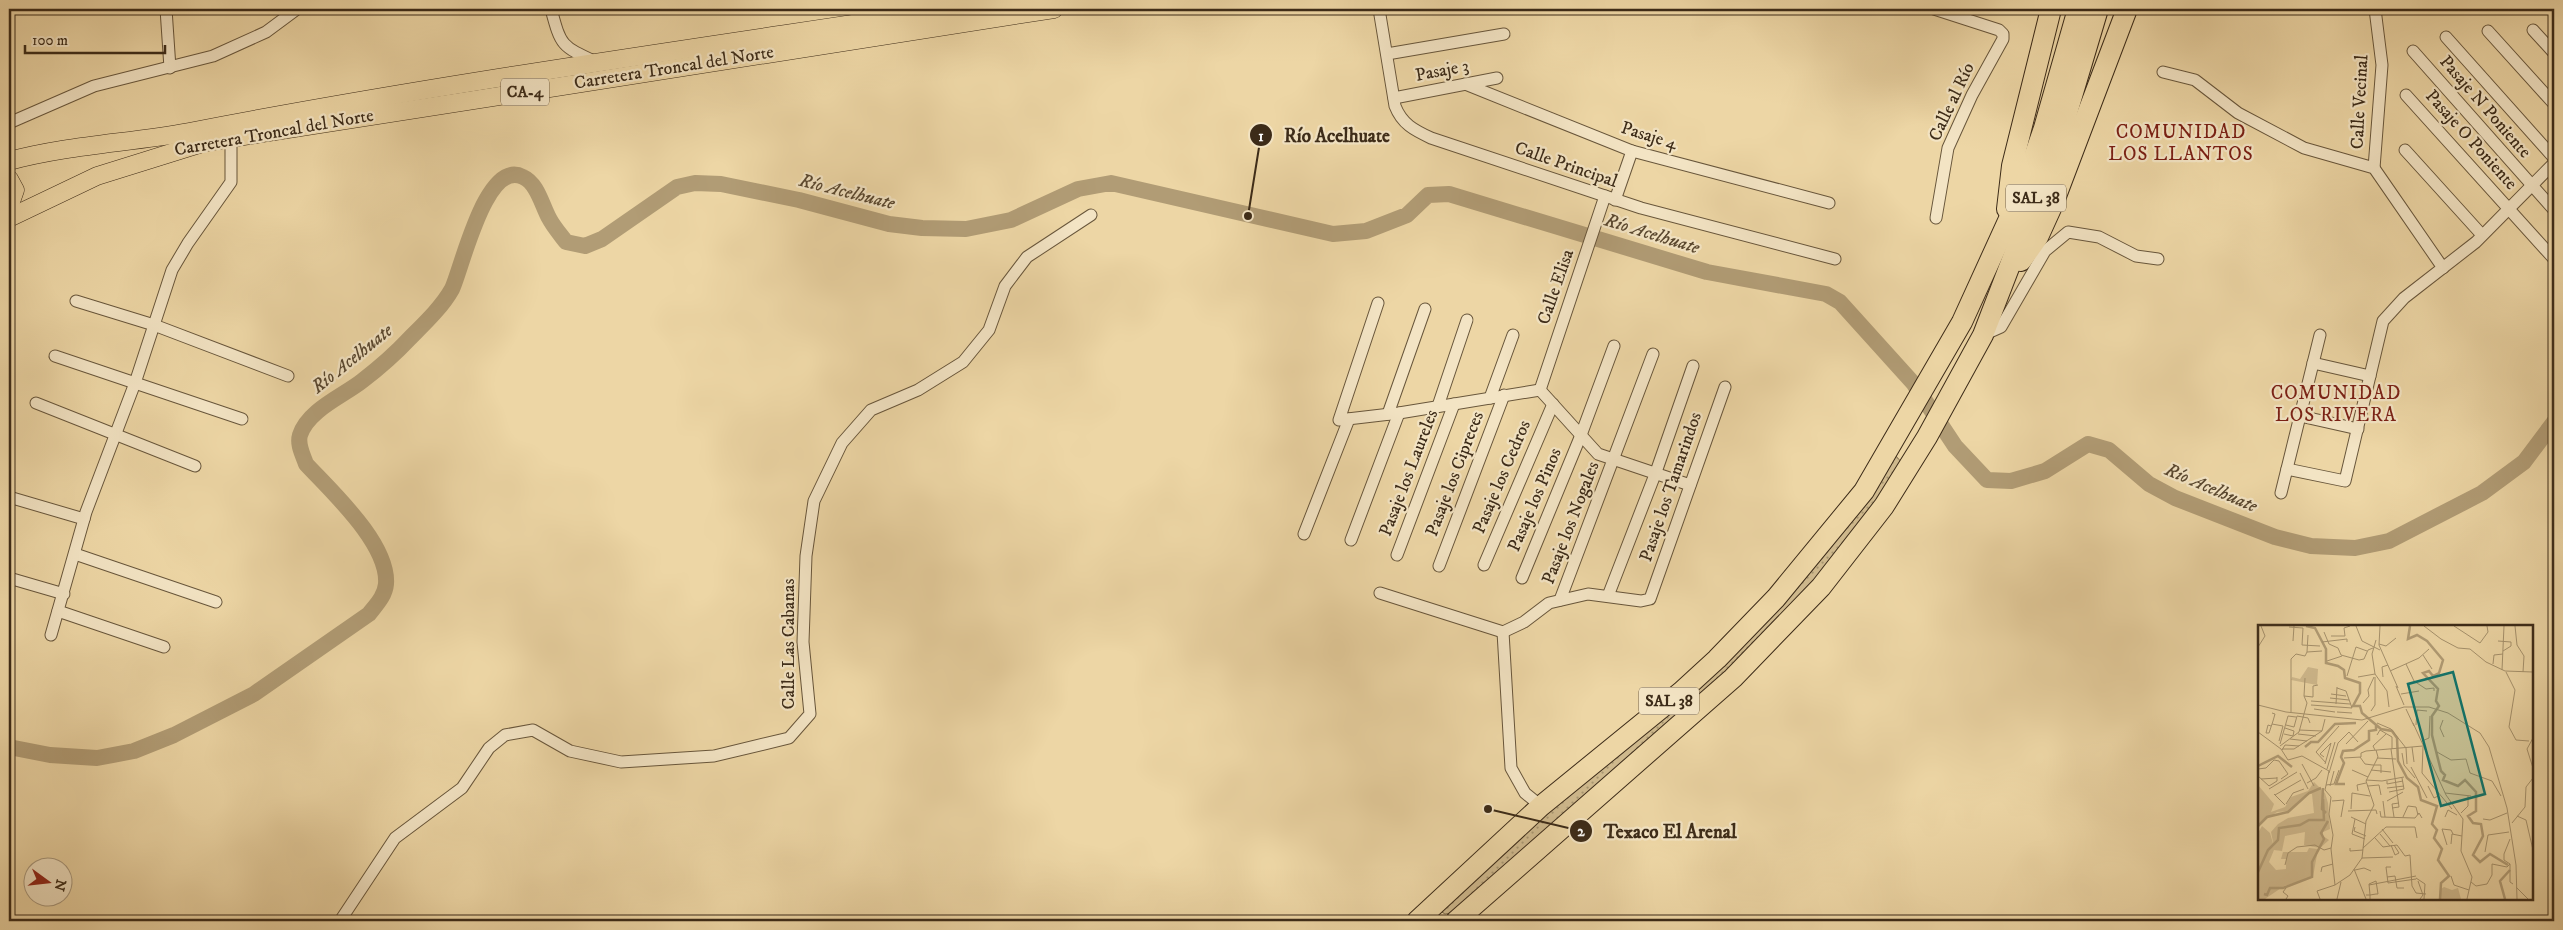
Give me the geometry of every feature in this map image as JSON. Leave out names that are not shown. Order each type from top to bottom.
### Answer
[{"type":"highway","points":[[2006,226],[2012,166],[2051,9]]},
{"type":"highway","name":"SAL 38","points":[[1418,921],[1541,806],[1681,692],[1745,632],[1828,536],[1864,491],[1936,369],[1973,300],[2024,186],[2041,136],[2078,9]]},
{"type":"highway","name":"SAL 38","points":[[1456,921],[1733,678],[1780,632],[1859,541],[1911,464],[1959,382],[1983,335],[2005,284],[2061,133],[2098,9]]},
{"type":"highway","points":[[2005,284],[2038,237],[2053,204],[2127,9]]},
{"type":"highway","points":[[1436,921],[1435,912],[1441,900]]},
{"type":"main road","name":"Carretera Troncal del Norte","points":[[9,161],[44,152],[153,138],[240,121],[598,63],[952,9]]},
{"type":"main road","name":"Carretera Troncal del Norte","points":[[9,218],[81,183],[121,167],[186,146],[231,137],[1054,9]]},
{"type":"main road","points":[[9,180],[15,190],[9,207]]},
{"type":"street","points":[[166,9],[170,68]]},
{"type":"street","points":[[551,9],[558,37],[563,45],[598,63]]},
{"type":"street","name":"Calle Principal","points":[[1379,9],[1398,115],[1407,126],[1431,138],[1610,198],[1835,259]]},
{"type":"street","name":"Calle al Río","points":[[1934,9],[1974,21],[1998,30],[2003,34],[2003,39],[1972,94],[1948,148],[1936,218]]},
{"type":"street","name":"Calle Vecinal","points":[[2374,168],[2382,66],[2375,9]]},
{"type":"street","points":[[9,123],[94,86],[213,56],[244,44],[294,10]]},
{"type":"street","points":[[2534,30],[2554,54]]},
{"type":"street","points":[[2488,32],[2554,104]]},
{"type":"street","points":[[1386,54],[1504,34]]},
{"type":"street","points":[[2446,37],[2554,158]]},
{"type":"street","name":"Pasaje N Poniente","points":[[2413,51],[2554,210]]},
{"type":"street","points":[[2163,72],[2195,80],[2238,113],[2304,148],[2374,168],[2443,268]]},
{"type":"street","name":"Pasaje 3","points":[[1394,98],[1497,78]]},
{"type":"street","name":"Pasaje 4","points":[[1466,84],[1632,151],[1829,203]]},
{"type":"street","name":"Pasaje O Poniente","points":[[2406,95],[2554,260]]},
{"type":"street","points":[[51,635],[84,519],[134,383],[172,270],[188,243],[231,182],[231,137]]},
{"type":"street","points":[[2405,150],[2482,235]]},
{"type":"street","name":"Calle Elisa","points":[[1540,390],[1596,221],[1610,198],[1632,151]]},
{"type":"street","points":[[2287,469],[2346,481],[2383,321],[2404,298],[2482,235],[2554,163]]},
{"type":"street","name":"Calle Las Cabanas","points":[[340,921],[395,838],[462,788],[489,748],[505,735],[533,730],[570,751],[621,762],[714,756],[789,738],[810,714],[804,642],[806,556],[814,501],[842,443],[872,410],[918,390],[963,362],[989,330],[1005,286],[1026,257],[1091,215]]},
{"type":"street","points":[[1983,335],[2001,327],[2045,251],[2068,232],[2099,237],[2136,256],[2158,259]]},
{"type":"street","points":[[76,301],[154,325],[288,376]]},
{"type":"street","points":[[1304,534],[1344,419],[1378,303]]},
{"type":"street","points":[[1351,540],[1394,413],[1425,309]]},
{"type":"street","points":[[1438,406],[1468,320]]},
{"type":"street","points":[[1490,398],[1512,335]]},
{"type":"street","points":[[2281,494],[2320,335]]},
{"type":"street","name":"Pasaje los Pinos","points":[[1522,578],[1581,435],[1614,346]]},
{"type":"street","name":"Pasaje los Nogales","points":[[1560,600],[1654,354]]},
{"type":"street","points":[[55,356],[242,419]]},
{"type":"street","points":[[2313,363],[2370,376]]},
{"type":"street","points":[[1380,593],[1503,632],[1524,622],[1549,603],[1588,594],[1608,596],[1656,472],[1693,366]]},
{"type":"street","name":"Pasaje los Tamarindos","points":[[1608,596],[1641,601],[1650,599],[1725,387]]},
{"type":"street","points":[[1344,419],[1540,390],[1598,454],[1690,485]]},
{"type":"street","name":"Pasaje los Cipreces","points":[[1439,566],[1504,395]]},
{"type":"street","points":[[36,403],[195,466]]},
{"type":"street","name":"Pasaje los Laureles","points":[[1397,555],[1454,404]]},
{"type":"street","name":"Pasaje los Cedros","points":[[1484,564],[1553,404]]},
{"type":"street","points":[[2300,416],[2358,429]]},
{"type":"street","points":[[9,498],[84,519]]},
{"type":"street","points":[[75,554],[216,602]]},
{"type":"street","points":[[9,578],[64,594]]},
{"type":"street","points":[[58,611],[164,647]]},
{"type":"street","points":[[1503,632],[1511,768],[1525,793],[1541,806]]},
{"type":"shaded area","points":[[1895,455],[1904,465],[1815,581],[1750,652],[1451,913],[1445,914],[1440,911],[1441,906],[1680,699]]},
{"type":"waterway","name":"Río Acelhuate","points":[[9,747],[50,755],[97,758],[134,751],[174,735],[254,694],[369,614],[382,596],[386,584],[384,569],[378,552],[369,536],[344,504],[306,464],[300,446],[300,435],[310,418],[381,366],[438,309],[452,289],[477,218],[487,199],[498,184],[510,175],[523,177],[532,184],[551,221],[566,242],[585,246],[602,239],[677,187],[695,183],[721,184],[799,200],[889,224],[922,228],[966,229],[1011,220],[1078,189],[1111,183],[1333,234],[1366,231],[1407,215],[1428,195],[1449,194],[1707,272],[1826,294],[1840,302],[1914,384],[1955,446],[1987,480],[2011,481],[2045,471],[2088,444],[2109,450],[2149,484],[2175,498],[2275,537],[2311,546],[2355,548],[2389,541],[2482,493],[2524,462],[2554,422]]},
{"type":"place","name":"Río Acelhuate","points":[[1248,216]]},
{"type":"place","name":"Texaco El Arenal","points":[[1488,809]]},
{"type":"district","name":"COMUNIDAD LOS LLANTOS","points":[[2181,143]]},
{"type":"district","name":"COMUNIDAD LOS RIVERA","points":[[2336,404]]}]
